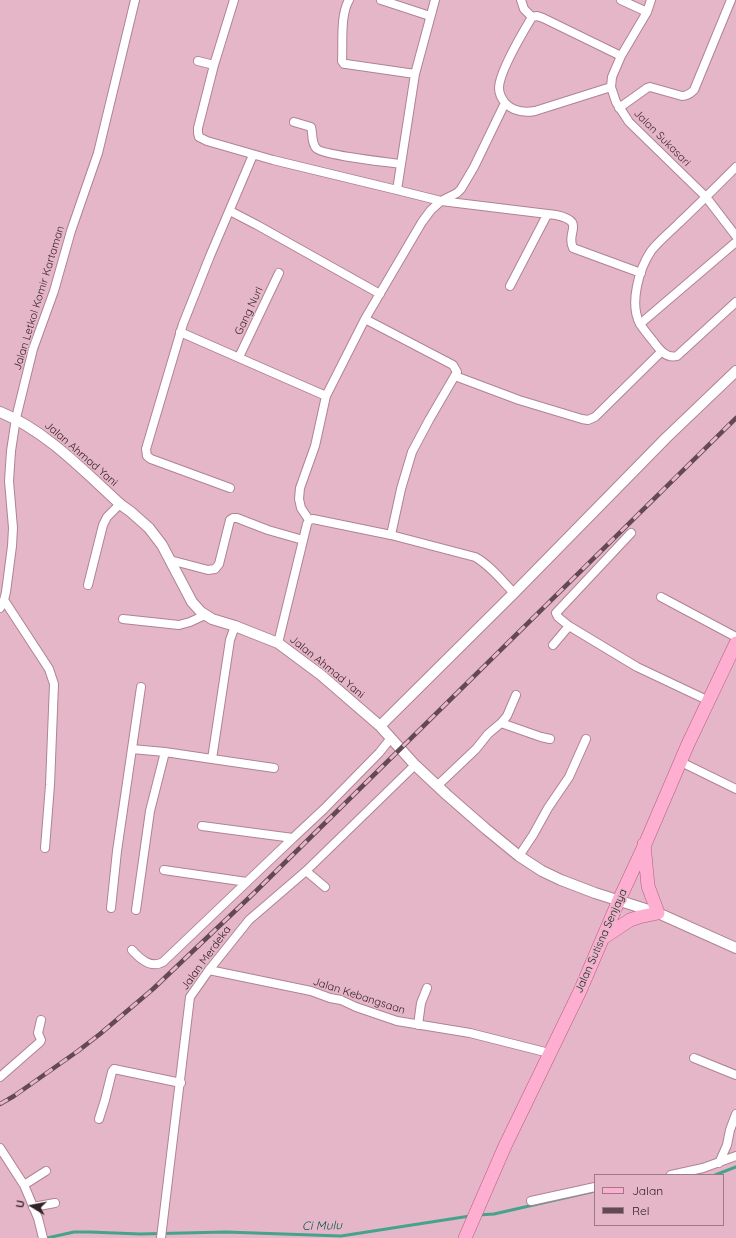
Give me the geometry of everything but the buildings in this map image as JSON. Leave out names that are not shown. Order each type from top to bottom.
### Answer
[{"type":"main road","name":"Jalan Sutisna Senjaya","points":[[465,1238],[505,1146],[580,991],[688,744],[736,643]]},
{"type":"main road","points":[[602,939],[630,920],[639,916],[658,913],[648,886],[644,844]]},
{"type":"street","name":"Jalan Letkol Komir Kartaman","points":[[0,608],[4,600],[12,546],[13,528],[9,481],[11,452],[16,418],[33,349],[54,291],[98,153],[136,0]]},
{"type":"street","points":[[234,0],[214,65],[198,128],[198,135],[203,140],[254,155],[441,201],[566,218],[572,222],[573,227],[571,244],[573,248],[641,273]]},
{"type":"street","points":[[349,0],[344,14],[343,62],[346,64],[415,74]]},
{"type":"street","points":[[381,0],[430,16]]},
{"type":"street","points":[[397,190],[415,74],[430,16],[436,0]]},
{"type":"street","points":[[521,0],[524,9],[532,17]]},
{"type":"street","points":[[621,0],[647,12]]},
{"type":"street","points":[[532,17],[506,65],[499,90],[505,103],[511,108],[524,112],[535,111],[611,87],[612,77],[621,56],[647,12],[651,0]]},
{"type":"street","points":[[619,108],[646,88],[650,87],[682,96],[691,94],[731,0]]},
{"type":"street","points":[[532,17],[537,16],[543,18],[621,56]]},
{"type":"street","points":[[198,61],[214,65]]},
{"type":"street","name":"Jalan Sukasari","points":[[611,87],[619,108],[629,122],[706,197],[736,236]]},
{"type":"street","points":[[309,520],[301,508],[299,499],[300,488],[315,446],[326,396],[364,319],[422,222],[431,210],[441,201],[457,193],[461,189],[474,167],[505,103]]},
{"type":"street","points":[[294,122],[311,127],[314,146],[319,150],[400,164]]},
{"type":"street","points":[[230,488],[151,459],[147,454],[146,447],[180,332],[210,256],[254,155]]},
{"type":"street","points":[[736,168],[652,250],[641,273],[637,288],[636,300],[637,314],[640,324],[661,352],[670,356],[677,356],[736,302]]},
{"type":"street","points":[[230,211],[258,225],[380,294]]},
{"type":"street","points":[[510,286],[547,215]]},
{"type":"street","points":[[640,324],[736,242]]},
{"type":"street","name":"Gang Nuri","points":[[239,358],[279,273]]},
{"type":"street","points":[[364,319],[453,365],[457,372],[412,452],[390,535]]},
{"type":"street","points":[[180,332],[326,396]]},
{"type":"street","points":[[455,376],[519,400],[576,418],[588,420],[595,417],[661,352]]},
{"type":"street","points":[[380,726],[514,593],[666,438],[736,371]]},
{"type":"street","name":"Jalan Ahmad Yani","points":[[0,412],[16,418],[47,439],[149,528],[162,545],[192,602],[200,611],[217,621],[235,626],[278,643],[321,675],[380,726],[437,786],[464,811],[520,856],[542,871],[561,880],[658,913],[736,948]]},
{"type":"street","points":[[88,585],[103,524],[107,517],[120,504]]},
{"type":"street","points":[[170,560],[208,570],[215,569],[219,564],[230,520],[233,518],[303,540]]},
{"type":"street","points":[[309,520],[313,519],[390,535],[480,560],[514,593]]},
{"type":"street","points":[[278,643],[309,520]]},
{"type":"street","points":[[631,533],[556,613],[558,617],[568,626],[637,667],[708,702]]},
{"type":"street","points":[[661,597],[736,637]]},
{"type":"street","points":[[4,600],[49,669],[54,680],[54,713],[45,848]]},
{"type":"street","points":[[123,619],[179,625],[205,615]]},
{"type":"street","points":[[212,759],[230,640],[235,626]]},
{"type":"street","points":[[552,645],[568,626]]},
{"type":"street","points":[[111,908],[117,851],[141,687]]},
{"type":"street","points":[[437,786],[476,749],[488,734],[501,723],[516,695]]},
{"type":"street","points":[[501,723],[550,739]]},
{"type":"street","points":[[132,950],[141,960],[153,965],[159,964],[324,809],[379,753],[391,738]]},
{"type":"street","points":[[520,856],[548,808],[569,777],[586,739]]},
{"type":"street","points":[[132,749],[165,752],[274,768]]},
{"type":"street","points":[[136,910],[150,811],[165,752]]},
{"type":"street","name":"Jalan Merdeka","points":[[161,1238],[181,1083],[189,1001],[192,993],[249,920],[306,871],[412,760]]},
{"type":"street","points":[[681,762],[736,789]]},
{"type":"street","points":[[202,826],[293,838]]},
{"type":"street","points":[[164,870],[246,882]]},
{"type":"street","points":[[306,871],[325,887]]},
{"type":"street","name":"Jalan Kebangsaan","points":[[209,970],[311,991],[330,998],[341,1000],[386,1018],[470,1033],[549,1054]]},
{"type":"street","points":[[418,1024],[421,1003],[427,988]]},
{"type":"street","points":[[0,1078],[40,1042],[38,1033],[41,1020]]},
{"type":"street","points":[[694,1058],[736,1076]]},
{"type":"street","points":[[99,1119],[114,1069],[181,1083]]},
{"type":"street","points":[[719,1162],[728,1144],[730,1130],[736,1114]]},
{"type":"street","points":[[728,1144],[736,1151]]},
{"type":"street","points":[[0,1148],[3,1160],[24,1184],[42,1236]]},
{"type":"street","points":[[676,1174],[703,1168],[736,1156]]},
{"type":"street","points":[[24,1184],[46,1171]]},
{"type":"street","points":[[531,1201],[594,1188]]},
{"type":"street","points":[[33,1207],[55,1203]]},
{"type":"waterway","name":"Ci Mulu","points":[[718,1174],[736,1167]]},
{"type":"waterway","name":"Ci Mulu","points":[[478,1215],[494,1214],[594,1191]]},
{"type":"waterway","name":"Ci Mulu","points":[[47,1238],[74,1232],[140,1234],[226,1232],[341,1236],[470,1216]]},
{"type":"railway","points":[[0,1104],[14,1096],[78,1051],[153,989],[254,893],[736,418]]}]
